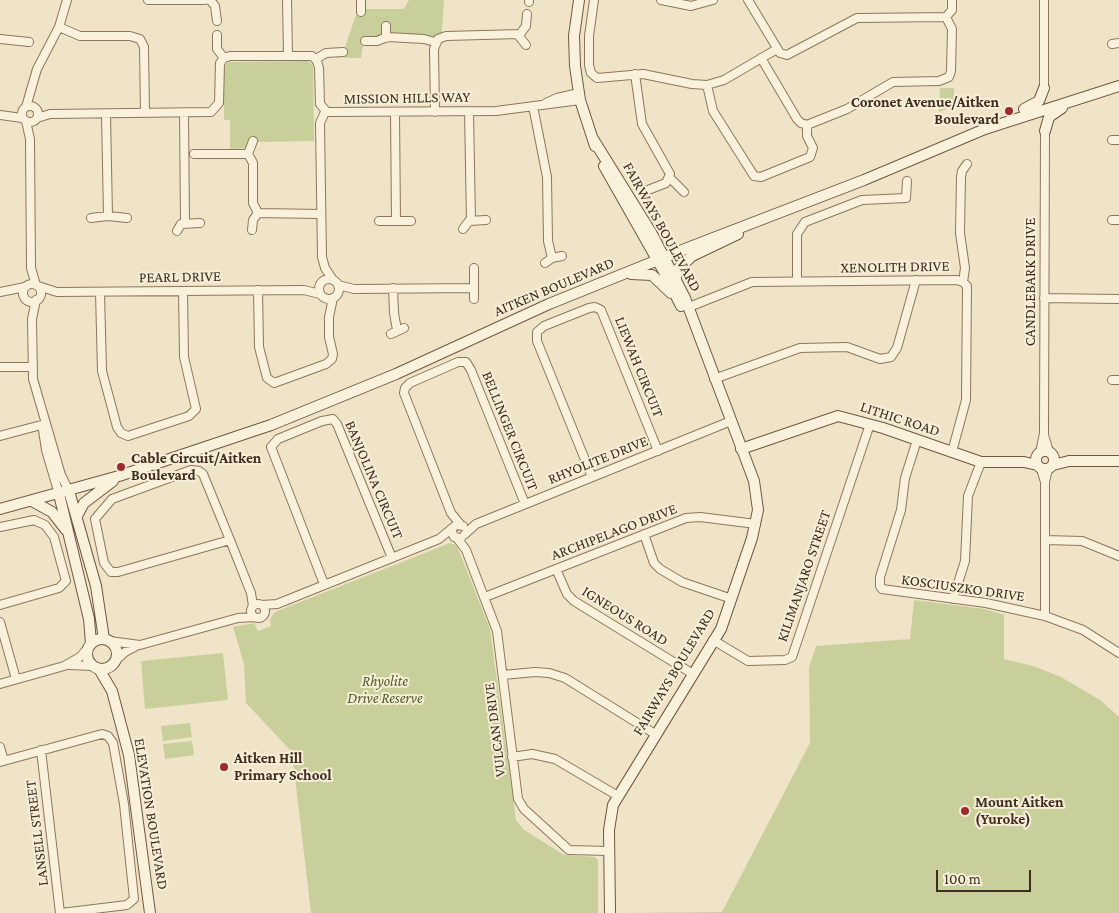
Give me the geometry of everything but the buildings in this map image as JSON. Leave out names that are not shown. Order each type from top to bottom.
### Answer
[{"type":"street","points":[[32,319],[23,293],[31,268],[31,89],[37,69],[59,27],[67,0]]},
{"type":"street","points":[[148,0],[205,0]]},
{"type":"street","points":[[210,0],[216,8],[216,20]]},
{"type":"street","points":[[287,0],[288,55]]},
{"type":"street","points":[[361,0],[361,12]]},
{"type":"street","name":"FAIRWAYS BOULEVARD","points":[[579,0],[574,36],[579,96],[599,157],[620,186],[687,310]]},
{"type":"street","points":[[594,0],[589,36],[591,73],[599,78],[648,74],[692,84],[707,85],[724,80],[777,48]]},
{"type":"street","points":[[661,0],[691,6],[713,0]]},
{"type":"street","points":[[748,0],[777,48],[784,55],[793,54],[844,23],[864,17],[946,16],[952,10],[952,0]]},
{"type":"street","points":[[985,130],[1009,114],[1036,104],[1044,88],[1044,0]]},
{"type":"street","points":[[518,35],[525,29],[527,14]]},
{"type":"street","points":[[761,58],[797,119],[807,125],[847,109],[893,82],[940,81],[949,77],[951,71],[952,29],[946,16]]},
{"type":"street","points":[[386,26],[386,38]]},
{"type":"street","points":[[59,27],[80,36],[130,36],[140,39],[144,47],[145,113]]},
{"type":"street","points":[[217,35],[217,48],[224,58]]},
{"type":"street","points":[[435,112],[436,42],[443,36],[518,35],[523,38],[526,45]]},
{"type":"street","points":[[364,41],[377,41],[386,38],[424,39],[436,42]]},
{"type":"street","points":[[0,39],[29,42]]},
{"type":"street","points":[[224,58],[308,55],[316,59],[326,53],[343,52]]},
{"type":"street","points":[[3,115],[208,112],[217,108],[220,100],[219,67],[224,58]]},
{"type":"street","name":"MISSION HILLS WAY","points":[[316,59],[319,68],[320,104],[325,112],[496,111],[544,104],[557,98],[579,96]]},
{"type":"street","points":[[635,74],[642,124],[667,166],[670,178],[684,192]]},
{"type":"street","points":[[707,85],[713,111],[754,176],[765,175],[810,157],[813,148],[807,136],[807,125]]},
{"type":"street","points":[[1045,131],[1049,117],[1054,111],[1119,87]]},
{"type":"street","name":"AITKEN BOULEVARD","points":[[0,509],[64,493],[119,476],[311,410],[620,275],[762,218],[1025,115],[1119,87]]},
{"type":"street","points":[[1044,88],[1051,100],[1058,102],[1068,101]]},
{"type":"street","points":[[533,106],[546,168],[548,241],[552,258]]},
{"type":"street","points":[[469,111],[471,220]]},
{"type":"street","points":[[258,290],[259,347],[267,378],[272,383],[280,382],[331,361],[334,354],[329,336],[329,317],[335,296],[336,283],[325,268],[322,257],[320,122],[325,112]]},
{"type":"street","points":[[395,112],[396,221]]},
{"type":"street","points":[[184,113],[185,223]]},
{"type":"street","points":[[106,114],[108,216]]},
{"type":"street","points":[[1025,115],[1033,116],[1040,120],[1045,131]]},
{"type":"street","name":"CANDLEBARK DRIVE","points":[[1045,131],[1045,616]]},
{"type":"street","points":[[248,154],[253,141]]},
{"type":"street","points":[[194,154],[248,154]]},
{"type":"street","points":[[248,154],[253,163],[253,203],[258,213]]},
{"type":"street","points":[[963,282],[965,268],[960,234],[961,177],[962,171],[967,164]]},
{"type":"street","points":[[648,190],[666,183],[670,178]]},
{"type":"street","points":[[796,282],[797,234],[805,222],[862,200],[906,198],[906,181]]},
{"type":"street","points":[[258,213],[321,214]]},
{"type":"street","points":[[252,230],[253,220],[258,213]]},
{"type":"street","points":[[92,218],[108,216],[127,218]]},
{"type":"street","points":[[676,278],[678,269],[692,256],[733,236],[762,218]]},
{"type":"street","points":[[463,229],[465,223],[471,220],[486,220]]},
{"type":"street","points":[[379,221],[411,221]]},
{"type":"street","points":[[177,231],[179,226],[185,223],[200,223]]},
{"type":"street","points":[[545,263],[552,258],[562,256]]},
{"type":"street","name":"FAIRWAYS BOULEVARD","points":[[610,913],[609,851],[611,814],[618,796],[724,622],[756,524],[758,510],[756,490],[676,278],[661,259]]},
{"type":"street","points":[[31,268],[40,293],[32,319],[32,367],[34,384],[44,424],[46,450],[64,493],[77,516],[96,586],[107,640],[117,653],[113,664]]},
{"type":"street","points":[[325,268],[322,296],[329,317]]},
{"type":"street","points":[[474,268],[474,299]]},
{"type":"street","points":[[620,275],[641,273],[652,275],[687,310]]},
{"type":"street","points":[[714,379],[800,348],[847,347],[880,359],[891,357],[897,348],[916,280]]},
{"type":"street","name":"XENOLITH DRIVE","points":[[687,310],[752,282],[916,280],[963,282],[967,286],[966,400],[952,452]]},
{"type":"street","points":[[322,282],[336,283],[354,289]]},
{"type":"street","name":"PEARL DRIVE","points":[[304,290],[322,282]]},
{"type":"street","points":[[1,292],[26,286],[37,286]]},
{"type":"street","name":"PEARL DRIVE","points":[[37,286],[57,292],[304,290],[322,296],[335,296]]},
{"type":"street","points":[[393,288],[394,313],[398,331]]},
{"type":"street","points":[[335,296],[354,289],[474,288]]},
{"type":"street","points":[[100,292],[102,371],[118,427],[121,433],[128,436],[189,416],[196,409],[184,357],[182,291]]},
{"type":"street","points":[[1,292],[26,299],[37,299]]},
{"type":"street","name":"PEARL DRIVE","points":[[37,299],[57,292]]},
{"type":"street","points":[[1044,298],[1119,299]]},
{"type":"street","name":"LIEWAH CIRCUIT","points":[[592,477],[536,338],[540,328],[561,319],[592,307],[601,310],[658,451]]},
{"type":"street","name":"BELLINGER CIRCUIT","points":[[458,531],[404,390],[410,383],[461,361],[466,362],[471,370],[525,504]]},
{"type":"street","points":[[0,367],[32,367]]},
{"type":"street","name":"LITHIC ROAD","points":[[741,449],[838,416],[870,424],[981,462],[1119,461]]},
{"type":"street","name":"BANJOLINA CIRCUIT","points":[[324,584],[271,447],[278,439],[314,424],[330,419],[337,424],[392,558]]},
{"type":"street","name":"RHYOLITE DRIVE","points":[[254,618],[261,618],[277,604],[324,584],[731,421]]},
{"type":"street","points":[[0,436],[44,424]]},
{"type":"street","name":"KILIMANJARO STREET","points":[[713,640],[748,661],[785,660],[792,657],[870,424]]},
{"type":"street","name":"KOSCIUSZKO DRIVE","points":[[917,440],[905,478],[901,510],[880,577],[880,586],[887,591],[986,603],[1045,616],[1083,630],[1119,653]]},
{"type":"street","points":[[953,598],[965,561],[968,496],[981,462]]},
{"type":"street","points":[[230,540],[118,572],[111,572],[104,563],[95,519],[96,514],[112,499],[197,470],[203,474],[230,540],[250,593],[256,606],[264,614]]},
{"type":"street","points":[[77,516],[84,503],[119,476]]},
{"type":"street","points":[[64,493],[71,537],[89,619],[87,658],[96,668]]},
{"type":"street","points":[[32,501],[52,512],[71,537]]},
{"type":"street","name":"ARCHIPELAGO DRIVE","points":[[485,597],[644,534],[693,517],[756,524]]},
{"type":"street","points":[[0,527],[34,520],[45,525],[54,537],[66,581],[59,588],[0,605]]},
{"type":"street","name":"VULCAN DRIVE","points":[[458,531],[497,631],[518,799],[524,809],[569,850],[609,851]]},
{"type":"street","points":[[644,534],[654,563],[660,569],[682,582],[732,598]]},
{"type":"street","points":[[1045,540],[1082,541],[1119,556]]},
{"type":"street","name":"IGNEOUS ROAD","points":[[556,570],[566,594],[574,601],[693,674]]},
{"type":"street","name":"RHYOLITE DRIVE","points":[[256,606],[277,604]]},
{"type":"street","points":[[64,666],[96,668],[113,664],[125,652],[140,644],[238,618],[254,618],[251,612],[256,606]]},
{"type":"street","points":[[238,618],[256,606]]},
{"type":"street","points":[[0,622],[16,679]]},
{"type":"street","points":[[0,684],[64,666],[80,657],[89,646],[107,640],[140,644]]},
{"type":"street","name":"ELEVATION BOULEVARD","points":[[113,664],[112,691],[133,777],[150,913]]},
{"type":"street","name":"ELEVATION BOULEVARD","points":[[96,668],[112,691]]},
{"type":"street","points":[[503,675],[535,672],[549,673],[565,678],[655,734]]},
{"type":"street","points":[[0,747],[2,762],[102,734],[108,736],[113,743],[124,804],[134,890],[132,902],[127,905],[61,913]]},
{"type":"street","name":"LANSELL STREET","points":[[41,750],[61,913]]},
{"type":"street","points":[[512,757],[532,754],[555,758],[618,796]]},
{"type":"green space","points":[[409,0],[444,0],[442,33],[433,37],[382,34],[379,37],[364,39],[361,58],[344,58],[345,47],[357,12],[367,9],[404,9]]},
{"type":"green space","points":[[308,61],[313,66],[314,141],[257,142],[257,139],[249,139],[247,148],[230,149],[230,120],[224,120],[224,66],[229,62]]},
{"type":"green space","points":[[940,88],[954,88],[954,106],[939,112]]},
{"type":"green space","name":"Rhyolite Drive Reserve","points":[[450,543],[456,545],[490,629],[516,820],[523,829],[564,855],[595,857],[598,860],[598,913],[311,913],[292,752],[246,703],[244,664],[233,627],[254,623],[258,631],[271,626],[270,619],[275,612]]},
{"type":"green space","points":[[914,600],[985,609],[1004,615],[1004,659],[1033,666],[1061,677],[1100,700],[1119,717],[1119,913],[619,913],[722,912],[810,743],[809,667],[816,646],[910,639]]},
{"type":"green space","points":[[223,653],[228,700],[145,709],[141,661]]},
{"type":"green space","points":[[190,723],[192,737],[163,741],[161,726]]},
{"type":"green space","points":[[192,741],[194,755],[165,759],[163,744]]},
{"type":"place","name":"Coronet Avenue/Aitken Boulevard","points":[[1009,111]]},
{"type":"place","name":"Cable Circuit/Aitken Boulevard","points":[[121,467]]},
{"type":"place","name":"Aitken Hill Primary School","points":[[224,767]]},
{"type":"place","name":"Mount Aitken (Yuroke)","points":[[965,811]]}]
